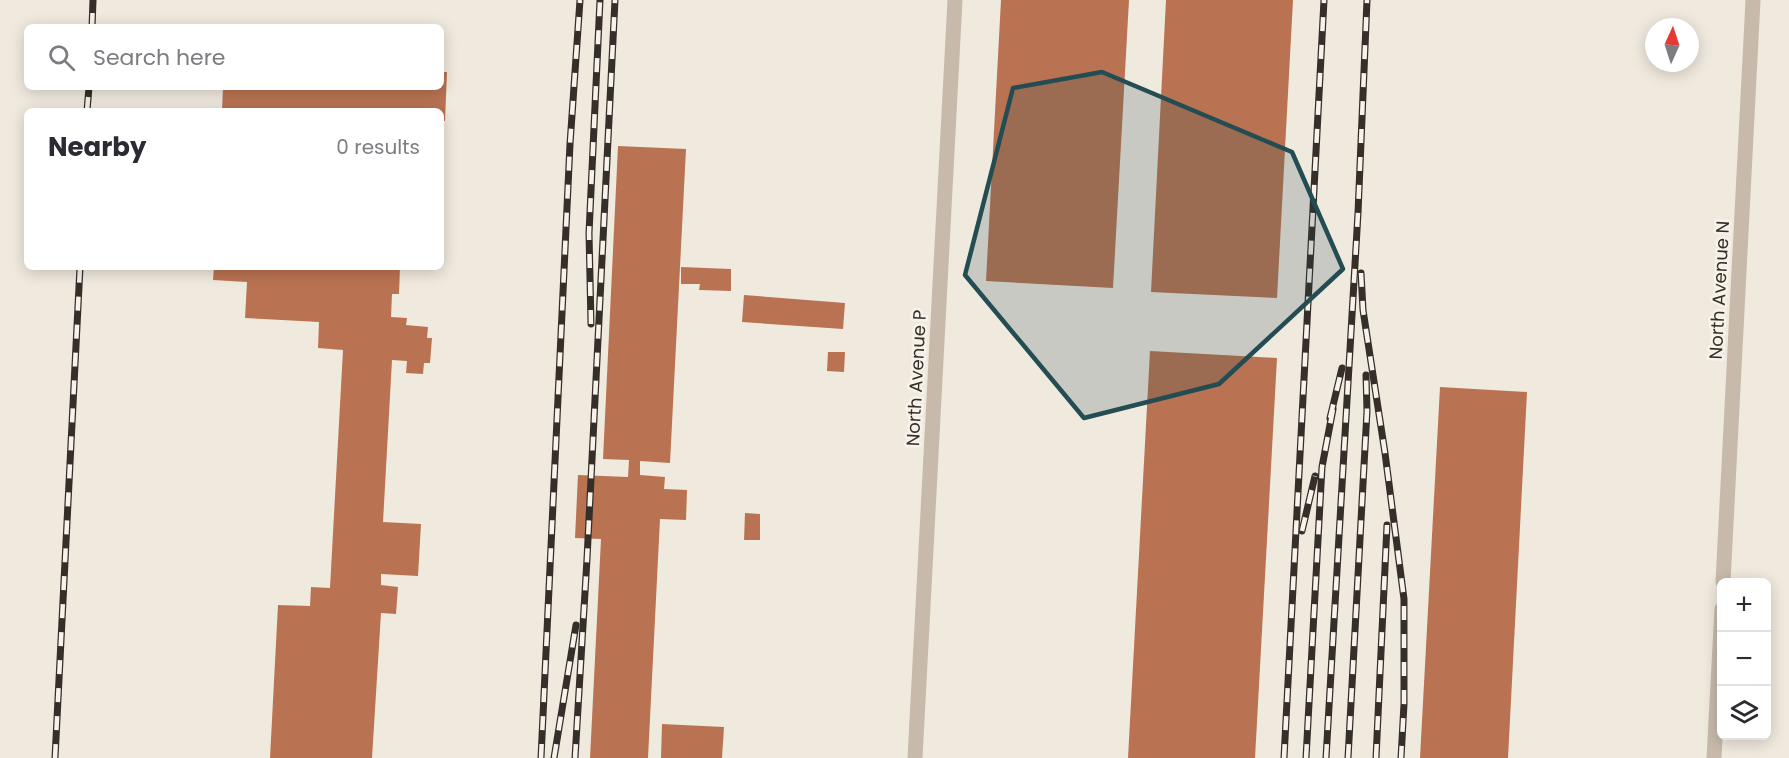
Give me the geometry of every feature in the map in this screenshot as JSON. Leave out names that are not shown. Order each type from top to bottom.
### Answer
[{"type":"street","name":"North Avenue P","points":[[915,758],[955,0]]},
{"type":"street","name":"North Avenue N","points":[[1723,578],[1753,0]]},
{"type":"street","points":[[1714,758],[1721,632]]},
{"type":"highlighted area","points":[[1102,72],[1292,152],[1343,269],[1219,384],[1084,418],[965,275],[1013,88]]},
{"type":"building","points":[[1001,0],[1129,0],[1113,288],[986,281]]},
{"type":"building","points":[[1166,0],[1293,0],[1277,298],[1151,292]]},
{"type":"building","points":[[444,72],[447,72],[445,121],[444,108],[222,108],[223,90],[444,90]]},
{"type":"building","points":[[618,146],[686,149],[670,463],[640,461],[640,475],[665,477],[664,489],[687,490],[686,520],[660,519],[648,758],[590,758],[601,539],[575,538],[578,475],[628,477],[629,460],[603,459]]},
{"type":"building","points":[[681,267],[731,269],[731,291],[699,290],[700,284],[681,284]]},
{"type":"building","points":[[214,270],[400,270],[399,294],[392,294],[391,317],[407,318],[406,325],[428,327],[427,338],[432,338],[430,363],[424,363],[423,374],[406,373],[407,361],[392,360],[383,522],[421,524],[418,576],[381,574],[381,585],[398,587],[396,614],[381,613],[372,758],[270,758],[278,605],[310,606],[311,587],[330,588],[343,350],[318,348],[319,322],[245,318],[247,282],[213,280]]},
{"type":"building","points":[[744,295],[845,303],[843,329],[742,322]]},
{"type":"building","points":[[1150,351],[1277,358],[1255,758],[1128,758]]},
{"type":"building","points":[[828,352],[845,352],[844,372],[827,371]]},
{"type":"building","points":[[1440,387],[1527,392],[1508,758],[1420,758]]},
{"type":"building","points":[[745,513],[760,514],[760,540],[744,540]]},
{"type":"building","points":[[662,724],[724,727],[722,758],[661,758]]},
{"type":"railway","points":[[92,24],[93,0]]},
{"type":"railway","points":[[541,758],[570,144],[580,0]]},
{"type":"railway","points":[[591,324],[589,233],[600,0]]},
{"type":"railway","points":[[575,758],[615,0]]},
{"type":"railway","points":[[1284,758],[1324,0]]},
{"type":"railway","points":[[1326,758],[1358,213],[1367,0]]},
{"type":"railway","points":[[87,108],[89,90]]},
{"type":"railway","points":[[55,758],[80,270]]},
{"type":"railway","points":[[1361,273],[1363,310],[1404,599],[1404,704],[1401,758]]},
{"type":"railway","points":[[1330,418],[1342,368]]},
{"type":"railway","points":[[1348,758],[1367,411],[1366,375]]},
{"type":"railway","points":[[1306,758],[1322,467],[1333,409]]},
{"type":"railway","points":[[1302,531],[1315,476]]},
{"type":"railway","points":[[1376,758],[1387,525]]},
{"type":"railway","points":[[554,758],[576,625]]}]
